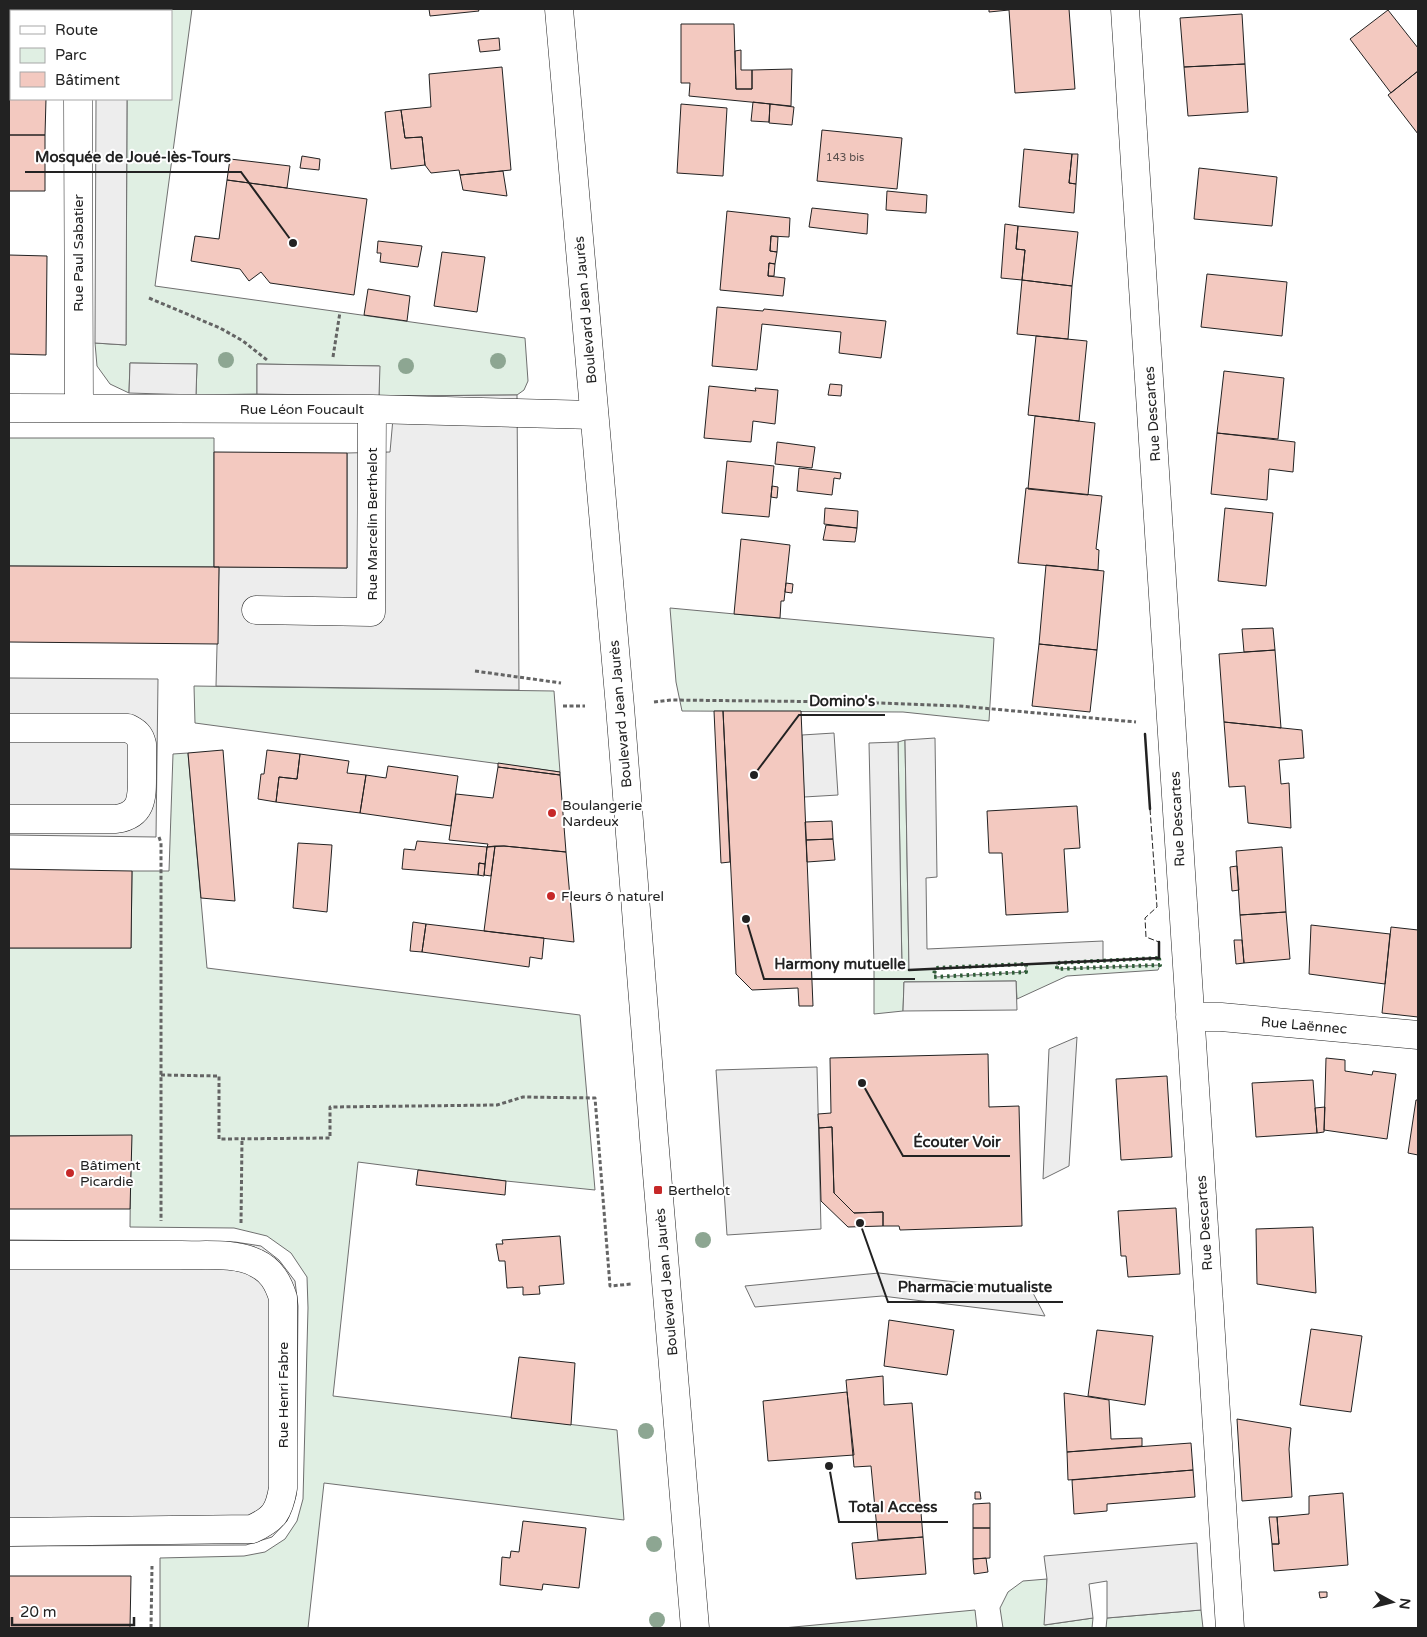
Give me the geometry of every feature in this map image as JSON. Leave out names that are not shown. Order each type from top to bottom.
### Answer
[{"type":"street","name":"Boulevard Jean Jaurès","points":[[559,9],[620,707],[695,1628]]},
{"type":"street","name":"Rue Descartes","points":[[1125,9],[1230,1628]]},
{"type":"street","name":"Rue Paul Sabatier","points":[[78,100],[79,408]]},
{"type":"street","name":"Rue Léon Foucault","points":[[9,408],[372,410],[594,415]]},
{"type":"street","name":"Rue Marcelin Berthelot","points":[[256,610],[371,612],[372,410]]},
{"type":"street","points":[[9,728],[128,728],[135,731],[140,737],[142,744],[142,795],[140,804],[126,818],[9,820]]},
{"type":"street","name":"Rue Laënnec","points":[[1190,1017],[1221,1017],[1418,1035]]},
{"type":"street","name":"Rue Henri Fabre","points":[[9,1255],[161,1255],[240,1258],[255,1262],[267,1269],[279,1286],[283,1298],[283,1488],[276,1514],[264,1524],[252,1529],[9,1532]]},
{"type":"path","points":[[149,298],[220,328],[243,341],[267,360]]},
{"type":"path","points":[[333,357],[340,312]]},
{"type":"path","points":[[475,671],[561,683]]},
{"type":"path","points":[[563,706],[620,707],[671,700],[851,702],[960,706],[1172,725]]},
{"type":"path","points":[[134,811],[158,835],[161,844],[161,1255]]},
{"type":"path","points":[[161,1075],[219,1076],[219,1139],[330,1138],[330,1106],[497,1105],[523,1097],[595,1098],[610,1286],[666,1281]]},
{"type":"path","points":[[240,1258],[243,1179],[242,1139]]},
{"type":"path","points":[[151,1628],[153,1530]]},
{"type":"green space","points":[[192,9],[155,286],[525,338],[528,381],[524,390],[517,395],[379,396],[379,366],[257,364],[257,394],[196,395],[197,364],[130,363],[129,393],[110,384],[97,366],[95,343],[126,345],[127,100],[172,100],[172,10],[114,10]]},
{"type":"green space","points":[[9,438],[214,438],[214,567],[9,566]]},
{"type":"green space","points":[[670,608],[994,638],[989,721],[903,712],[682,711],[676,682]]},
{"type":"green space","points":[[194,686],[554,691],[560,772],[195,723]]},
{"type":"green space","points":[[905,740],[909,969],[935,968],[935,977],[1026,972],[1026,964],[1057,963],[1057,969],[1160,965],[1158,970],[1067,976],[1017,999],[1016,981],[904,982],[903,1011],[874,1014],[874,970],[902,969],[898,742]]},
{"type":"green space","points":[[188,753],[207,968],[580,1015],[595,1190],[506,1181],[358,1162],[333,1396],[617,1430],[624,1520],[324,1483],[308,1628],[160,1628],[160,1558],[244,1556],[265,1552],[285,1539],[297,1521],[303,1499],[308,1308],[307,1277],[291,1253],[267,1236],[234,1228],[130,1227],[131,1136],[9,1136],[9,948],[131,948],[132,871],[169,871],[173,754]]},
{"type":"green space","points":[[1047,1579],[1045,1625],[1093,1618],[1092,1628],[1003,1628],[1000,1608],[1008,1592],[1023,1581]]},
{"type":"green space","points":[[975,1610],[977,1628],[783,1628]]},
{"type":"green space","points":[[1201,1610],[1203,1628],[1106,1628],[1107,1618]]},
{"type":"shaded area","points":[[96,100],[127,100],[126,345],[95,343]]},
{"type":"shaded area","points":[[130,363],[197,364],[196,395],[129,393]]},
{"type":"shaded area","points":[[257,364],[380,366],[379,396],[257,394]]},
{"type":"shaded area","points":[[517,395],[519,690],[216,686],[219,567],[347,568],[347,453],[390,452],[395,396]]},
{"type":"shaded area","points":[[9,678],[158,679],[156,837],[9,835]]},
{"type":"shaded area","points":[[834,733],[838,795],[804,797],[802,735]]},
{"type":"shaded area","points":[[935,738],[937,877],[926,878],[927,949],[1103,941],[1103,961],[909,970],[905,740]]},
{"type":"shaded area","points":[[898,742],[902,970],[874,970],[869,743]]},
{"type":"shaded area","points":[[1016,981],[1017,1010],[903,1011],[904,982]]},
{"type":"shaded area","points":[[1077,1037],[1069,1166],[1043,1179],[1049,1049]]},
{"type":"shaded area","points":[[817,1067],[821,1229],[727,1235],[716,1070]]},
{"type":"shaded area","points":[[9,1240],[235,1242],[261,1246],[279,1260],[295,1281],[298,1306],[296,1496],[287,1521],[272,1537],[246,1545],[9,1546]]},
{"type":"shaded area","points":[[879,1273],[1032,1291],[1045,1316],[882,1296],[755,1307],[745,1286]]},
{"type":"shaded area","points":[[1197,1543],[1201,1610],[1107,1618],[1107,1581],[1089,1584],[1093,1618],[1044,1625],[1047,1579],[1044,1556]]},
{"type":"building","points":[[429,9],[478,9],[479,11],[430,16]]},
{"type":"building","points":[[989,9],[1069,9],[1075,89],[1015,93],[1009,10],[989,12]]},
{"type":"building","points":[[1388,10],[1418,48],[1418,71],[1391,93],[1350,39]]},
{"type":"building","points":[[1242,14],[1245,64],[1184,67],[1180,18]]},
{"type":"building","points":[[681,24],[734,24],[736,89],[752,89],[752,70],[792,69],[791,106],[689,96],[690,83],[681,83]]},
{"type":"building","points":[[499,38],[500,50],[480,52],[478,40]]},
{"type":"building","points":[[741,50],[741,70],[752,70],[752,89],[736,89],[735,51]]},
{"type":"building","points":[[1245,64],[1248,112],[1188,116],[1184,67]]},
{"type":"building","points":[[502,67],[511,170],[460,175],[459,170],[431,173],[425,165],[422,137],[405,138],[401,110],[431,107],[429,74]]},
{"type":"building","points":[[1418,71],[1418,134],[1388,95]]},
{"type":"building","points":[[10,79],[10,100],[46,100],[45,135],[9,135]]},
{"type":"building","points":[[753,102],[770,104],[769,122],[751,121]]},
{"type":"building","points":[[681,104],[727,108],[723,176],[677,173]]},
{"type":"building","points":[[770,104],[794,107],[792,125],[769,123]]},
{"type":"building","points":[[401,110],[405,138],[422,137],[425,165],[391,169],[385,112]]},
{"type":"building","points":[[822,130],[902,138],[897,189],[817,181]]},
{"type":"building","points":[[9,135],[45,135],[45,191],[9,191]]},
{"type":"building","points":[[1024,149],[1072,154],[1069,183],[1076,184],[1074,213],[1019,207]]},
{"type":"building","points":[[1072,154],[1078,154],[1076,184],[1069,183]]},
{"type":"building","points":[[302,156],[320,159],[319,170],[300,168]]},
{"type":"building","points":[[230,159],[290,166],[287,188],[227,180]]},
{"type":"building","points":[[1199,168],[1277,177],[1272,226],[1194,219]]},
{"type":"building","points":[[503,171],[507,196],[463,190],[460,175]]},
{"type":"building","points":[[227,180],[367,199],[354,295],[270,283],[261,272],[249,281],[240,269],[191,261],[195,236],[219,239]]},
{"type":"building","points":[[887,191],[927,195],[926,213],[886,210]]},
{"type":"building","points":[[812,208],[868,214],[867,234],[809,227]]},
{"type":"building","points":[[727,211],[790,218],[789,237],[771,236],[770,251],[777,252],[775,264],[769,263],[768,276],[785,278],[783,296],[720,290]]},
{"type":"building","points":[[1005,224],[1018,226],[1016,249],[1025,250],[1022,280],[1001,278]]},
{"type":"building","points":[[1018,226],[1078,232],[1072,286],[1022,280],[1025,250],[1016,249]]},
{"type":"building","points":[[771,236],[778,237],[777,252],[770,251]]},
{"type":"building","points":[[378,241],[422,246],[418,267],[380,262],[381,253],[377,253]]},
{"type":"building","points":[[442,252],[485,257],[477,312],[434,306]]},
{"type":"building","points":[[9,255],[47,256],[46,355],[9,354]]},
{"type":"building","points":[[769,263],[775,264],[774,276],[768,276]]},
{"type":"building","points":[[1207,274],[1287,282],[1282,336],[1201,327]]},
{"type":"building","points":[[1022,280],[1072,286],[1068,339],[1017,334]]},
{"type":"building","points":[[368,289],[410,296],[407,321],[364,315]]},
{"type":"building","points":[[717,307],[763,311],[764,309],[886,321],[881,358],[839,353],[841,332],[762,324],[757,370],[712,366]]},
{"type":"building","points":[[1036,336],[1087,341],[1079,421],[1028,415]]},
{"type":"building","points":[[1224,371],[1284,378],[1278,439],[1217,433]]},
{"type":"building","points":[[830,384],[842,385],[841,396],[828,395]]},
{"type":"building","points":[[709,386],[756,391],[755,388],[778,390],[775,424],[753,421],[751,442],[704,438]]},
{"type":"building","points":[[1035,416],[1095,423],[1088,495],[1028,489]]},
{"type":"building","points":[[1217,433],[1295,442],[1293,472],[1269,469],[1267,500],[1211,494]]},
{"type":"building","points":[[777,442],[815,447],[812,468],[775,464]]},
{"type":"building","points":[[214,452],[347,453],[347,568],[214,567]]},
{"type":"building","points":[[727,461],[774,466],[769,517],[722,513]]},
{"type":"building","points":[[799,468],[841,473],[840,479],[834,478],[832,495],[797,491]]},
{"type":"building","points":[[772,486],[778,487],[777,498],[771,497]]},
{"type":"building","points":[[1026,488],[1102,496],[1096,549],[1099,550],[1098,570],[1018,563]]},
{"type":"building","points":[[825,508],[858,511],[857,528],[824,524]]},
{"type":"building","points":[[1225,508],[1273,513],[1266,586],[1218,581]]},
{"type":"building","points":[[826,525],[857,528],[855,542],[823,540]]},
{"type":"building","points":[[741,539],[790,545],[784,601],[781,601],[780,618],[734,614]]},
{"type":"building","points":[[1046,565],[1104,571],[1097,650],[1039,644]]},
{"type":"building","points":[[9,566],[219,567],[218,644],[9,642]]},
{"type":"building","points":[[786,583],[793,584],[792,593],[785,592]]},
{"type":"building","points":[[1273,628],[1275,650],[1244,652],[1242,629]]},
{"type":"building","points":[[1039,644],[1097,650],[1090,712],[1032,706]]},
{"type":"building","points":[[1275,650],[1281,728],[1224,722],[1219,654]]},
{"type":"building","points":[[714,711],[723,711],[730,862],[721,863]]},
{"type":"building","points":[[723,711],[801,711],[813,1006],[799,1006],[798,988],[752,990],[736,974]]},
{"type":"building","points":[[1224,722],[1302,730],[1304,758],[1279,760],[1281,784],[1289,783],[1291,828],[1248,823],[1245,786],[1229,787]]},
{"type":"building","points":[[223,750],[235,901],[201,898],[188,753]]},
{"type":"building","points":[[267,750],[300,754],[297,779],[279,777],[276,802],[258,799],[261,774],[264,774]]},
{"type":"building","points":[[300,754],[349,761],[347,773],[366,775],[360,813],[276,802],[279,777],[297,779]]},
{"type":"building","points":[[498,763],[560,772],[560,775],[498,767]]},
{"type":"building","points":[[388,766],[458,776],[451,826],[360,813],[366,775],[386,778]]},
{"type":"building","points":[[498,767],[560,775],[566,852],[504,846],[487,847],[488,844],[449,840],[456,794],[493,798]]},
{"type":"building","points":[[1077,806],[1080,848],[1064,849],[1068,912],[1006,915],[1002,853],[989,853],[987,811]]},
{"type":"building","points":[[832,821],[833,839],[806,840],[805,822]]},
{"type":"building","points":[[833,839],[835,860],[807,862],[806,840]]},
{"type":"building","points":[[417,841],[487,847],[485,864],[479,863],[478,875],[402,869],[404,849],[415,850]]},
{"type":"building","points":[[298,843],[332,845],[327,912],[293,908]]},
{"type":"building","points":[[495,846],[491,876],[484,875],[487,847]]},
{"type":"building","points":[[495,846],[566,852],[574,942],[484,931]]},
{"type":"building","points":[[1282,847],[1286,912],[1240,915],[1236,851]]},
{"type":"building","points":[[479,863],[485,864],[484,876],[478,875]]},
{"type":"building","points":[[1237,866],[1239,890],[1232,891],[1230,867]]},
{"type":"building","points":[[9,869],[132,871],[131,948],[9,948]]},
{"type":"building","points":[[1286,912],[1290,959],[1244,963],[1240,915]]},
{"type":"building","points":[[413,922],[426,924],[422,952],[410,951]]},
{"type":"building","points":[[426,924],[544,938],[542,959],[530,957],[529,967],[422,952]]},
{"type":"building","points":[[1311,925],[1390,934],[1385,984],[1309,974]]},
{"type":"building","points":[[1391,927],[1418,930],[1418,1017],[1382,1013]]},
{"type":"building","points":[[1234,940],[1242,940],[1244,963],[1236,964]]},
{"type":"building","points":[[988,1054],[989,1107],[1019,1106],[1022,1226],[900,1230],[899,1226],[883,1226],[883,1212],[854,1213],[834,1193],[832,1127],[819,1128],[818,1114],[831,1113],[830,1058]]},
{"type":"building","points":[[1326,1058],[1345,1060],[1345,1071],[1372,1075],[1373,1071],[1396,1074],[1387,1139],[1324,1130]]},
{"type":"building","points":[[1167,1076],[1172,1157],[1121,1160],[1116,1079]]},
{"type":"building","points":[[1313,1080],[1317,1133],[1256,1137],[1252,1083]]},
{"type":"building","points":[[1416,1100],[1418,1100],[1418,1155],[1408,1153]]},
{"type":"building","points":[[1325,1107],[1324,1132],[1317,1133],[1315,1108]]},
{"type":"building","points":[[832,1127],[834,1193],[854,1213],[883,1212],[883,1226],[848,1227],[821,1201],[819,1128]]},
{"type":"building","name":"Bâtiment Picardie","points":[[132,1135],[130,1209],[9,1209],[9,1136]]},
{"type":"building","points":[[418,1170],[506,1181],[505,1195],[416,1185]]},
{"type":"building","points":[[1176,1208],[1180,1274],[1128,1277],[1126,1256],[1121,1256],[1118,1211]]},
{"type":"building","points":[[1313,1227],[1316,1293],[1257,1284],[1256,1229]]},
{"type":"building","points":[[560,1236],[564,1284],[539,1286],[540,1294],[523,1295],[523,1287],[507,1288],[505,1261],[499,1261],[496,1244],[503,1244],[502,1240]]},
{"type":"building","points":[[889,1320],[954,1330],[947,1375],[884,1366]]},
{"type":"building","points":[[1311,1329],[1362,1336],[1351,1412],[1300,1405]]},
{"type":"building","points":[[1097,1330],[1153,1336],[1145,1405],[1088,1396]]},
{"type":"building","points":[[519,1357],[575,1363],[571,1425],[511,1418]]},
{"type":"building","points":[[883,1376],[884,1405],[912,1403],[923,1537],[878,1540],[871,1466],[854,1467],[846,1380]]},
{"type":"building","points":[[847,1392],[854,1455],[768,1461],[763,1401]]},
{"type":"building","points":[[1064,1393],[1109,1400],[1111,1439],[1142,1438],[1142,1446],[1067,1452]]},
{"type":"building","points":[[1237,1419],[1291,1428],[1289,1449],[1292,1497],[1242,1501]]},
{"type":"building","points":[[1191,1443],[1193,1470],[1068,1480],[1067,1452]]},
{"type":"building","points":[[1193,1470],[1195,1497],[1107,1504],[1107,1511],[1074,1514],[1072,1480]]},
{"type":"building","points":[[975,1492],[980,1492],[981,1499],[975,1499]]},
{"type":"building","points":[[1343,1493],[1348,1565],[1274,1571],[1272,1544],[1279,1544],[1277,1517],[1309,1514],[1309,1496]]},
{"type":"building","points":[[990,1503],[990,1528],[973,1528],[973,1504]]},
{"type":"building","points":[[1269,1517],[1277,1517],[1279,1544],[1272,1544]]},
{"type":"building","points":[[523,1521],[586,1528],[579,1588],[543,1584],[542,1590],[500,1585],[502,1557],[510,1558],[511,1551],[519,1552]]},
{"type":"building","points":[[973,1528],[990,1528],[990,1558],[973,1559]]},
{"type":"building","points":[[923,1537],[926,1574],[856,1579],[852,1543]]},
{"type":"building","points":[[986,1558],[988,1572],[974,1574],[973,1559]]},
{"type":"building","points":[[9,1576],[131,1576],[130,1628],[9,1628]]},
{"type":"building","points":[[1319,1592],[1327,1592],[1327,1597],[1320,1598]]},
{"type":"hedge","points":[[1159,958],[1160,965],[1057,969],[1057,963],[1159,958]]},
{"type":"hedge","points":[[1026,964],[1026,972],[934,977],[935,968],[1026,964]]},
{"type":"fence","points":[[1150,809],[1157,907],[1145,918],[1146,937],[1159,942]]},
{"type":"wall","points":[[1145,734],[1150,809]]},
{"type":"wall","points":[[909,970],[1159,958],[1159,942]]},
{"type":"place","name":"Mosquée de Joué-lès-Tours","points":[[293,243]]},
{"type":"place","name":"Domino's","points":[[754,775]]},
{"type":"place","name":"Boulangerie Nardeux","points":[[552,813]]},
{"type":"place","name":"Fleurs ô naturel","points":[[551,896]]},
{"type":"place","name":"Harmony mutuelle","points":[[746,919]]},
{"type":"place","name":"Écouter Voir","points":[[862,1083]]},
{"type":"place","name":"Bâtiment Picardie","points":[[70,1173]]},
{"type":"place","name":"Berthelot","points":[[658,1190]]},
{"type":"place","name":"Pharmacie mutualiste","points":[[860,1223]]},
{"type":"place","name":"Total Access","points":[[829,1466]]}]
